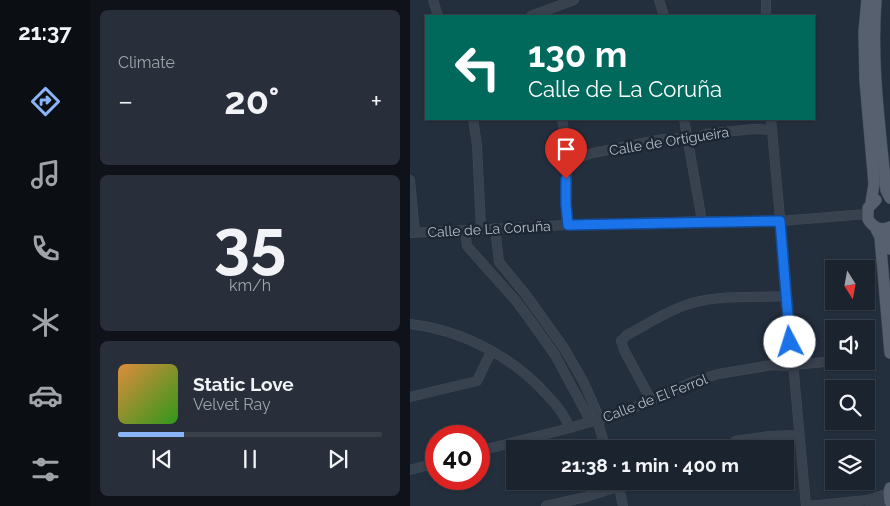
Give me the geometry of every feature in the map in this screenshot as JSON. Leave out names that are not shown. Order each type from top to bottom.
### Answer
[{"type":"main road","points":[[867,0],[864,32],[865,80],[874,184],[869,208],[871,224],[880,237],[890,353]]},
{"type":"main road","points":[[876,0],[874,32],[875,80],[886,190],[890,199]]},
{"type":"main road","points":[[869,208],[881,198],[890,199]]},
{"type":"main road","points":[[875,228],[890,227]]},
{"type":"main road","points":[[890,234],[890,249]]},
{"type":"street","points":[[433,0],[438,15]]},
{"type":"street","points":[[534,15],[574,0]]},
{"type":"street","points":[[659,0],[664,15]]},
{"type":"street","points":[[766,0],[766,15]]},
{"type":"street","points":[[472,120],[477,145],[481,228]]},
{"type":"street","points":[[562,120],[566,136],[566,205],[568,225]]},
{"type":"street","points":[[684,120],[702,221]]},
{"type":"street","points":[[771,120],[807,506],[867,500],[890,494]]},
{"type":"street","name":"Calle de Ortigueira","points":[[567,160],[663,139],[686,138],[743,130],[772,130]]},
{"type":"street","points":[[410,180],[413,233]]},
{"type":"street","name":"Calle de La Coruña","points":[[413,233],[568,225],[780,221],[869,208]]},
{"type":"street","points":[[495,228],[499,262],[526,295],[564,348],[583,381],[604,440]]},
{"type":"street","points":[[465,230],[467,246],[517,302],[598,420]]},
{"type":"street","points":[[651,400],[624,350],[621,340],[626,335],[670,312],[698,302],[786,296]]},
{"type":"street","points":[[410,324],[454,334],[480,345],[519,368],[542,389],[561,412],[569,427]]},
{"type":"street","points":[[410,396],[477,381],[491,352]]},
{"type":"street","name":"Calle de El Ferrol","points":[[490,448],[598,420],[692,382],[718,374],[772,365],[825,362]]},
{"type":"street","points":[[743,440],[769,436],[799,435]]},
{"type":"street","points":[[410,470],[425,467]]},
{"type":"street","points":[[546,506],[598,490]]},
{"type":"street","points":[[619,490],[623,506]]},
{"type":"street","points":[[867,500],[890,506]]},
{"type":"route","points":[[566,179],[568,225],[780,221],[790,342]]}]
